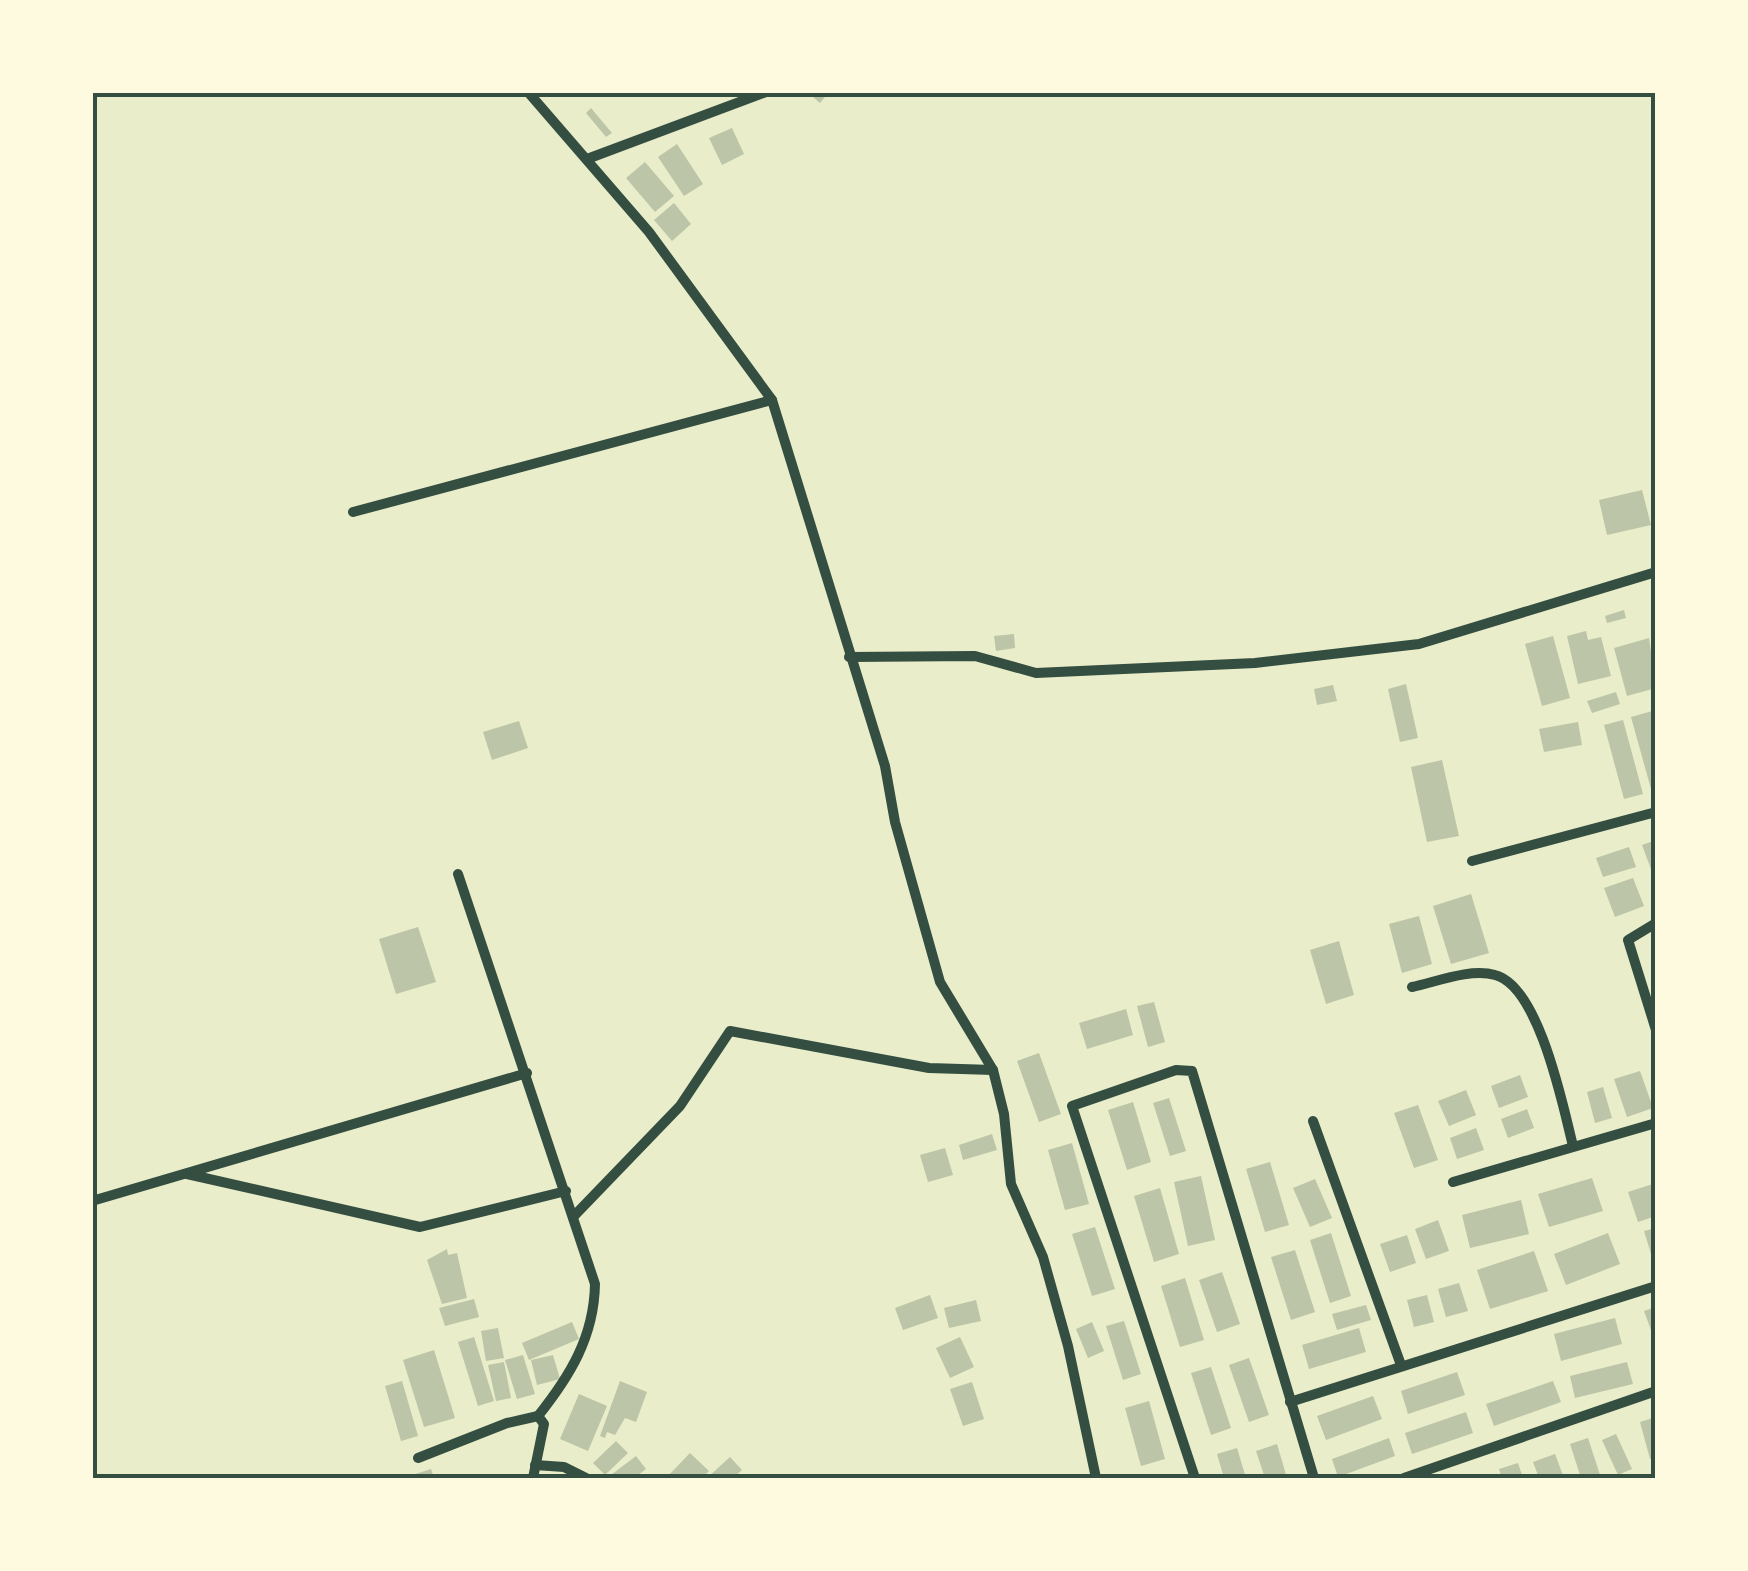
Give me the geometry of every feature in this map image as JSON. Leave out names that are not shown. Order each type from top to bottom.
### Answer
[{"type":"street","points":[[528,92],[649,232],[772,400],[885,766],[895,822],[940,982],[994,1070],[1004,1114],[1011,1184],[1043,1257],[1096,1478]]},
{"type":"street","points":[[587,159],[766,92]]},
{"type":"street","points":[[354,512],[772,400]]},
{"type":"street","points":[[849,657],[975,656],[1036,674],[1255,663],[1419,644],[1656,572]]},
{"type":"street","points":[[1472,861],[1656,812]]},
{"type":"street","points":[[418,1458],[506,1423],[538,1416],[568,1378],[594,1317],[595,1284],[458,874]]},
{"type":"street","points":[[1656,923],[1628,940],[1656,1030]]},
{"type":"street","points":[[1412,987],[1478,974],[1493,974],[1512,984],[1536,1026],[1573,1146]]},
{"type":"street","points":[[574,1216],[680,1106],[730,1031],[929,1068],[994,1070]]},
{"type":"street","points":[[1195,1478],[1072,1106],[1176,1070],[1192,1072],[1314,1478]]},
{"type":"street","points":[[92,1201],[527,1073]]},
{"type":"street","points":[[1312,1121],[1401,1365]]},
{"type":"street","points":[[1453,1182],[1656,1123]]},
{"type":"street","points":[[186,1173],[420,1227],[566,1191]]},
{"type":"street","points":[[1290,1402],[1656,1286]]},
{"type":"street","points":[[1404,1478],[1656,1392]]},
{"type":"street","points":[[533,1478],[544,1424],[538,1416]]},
{"type":"street","points":[[535,1466],[564,1468],[586,1478]]},
{"type":"building","points":[[807,92],[829,92],[820,103]]},
{"type":"building","points":[[591,108],[612,133],[606,137],[586,113]]},
{"type":"building","points":[[732,128],[744,154],[722,165],[709,138]]},
{"type":"building","points":[[677,144],[703,184],[684,196],[658,157]]},
{"type":"building","points":[[645,162],[674,196],[655,212],[626,178]]},
{"type":"building","points":[[674,203],[691,224],[672,241],[654,220]]},
{"type":"building","points":[[1642,490],[1651,525],[1607,535],[1599,500]]},
{"type":"building","points":[[1624,610],[1626,618],[1607,623],[1605,616]]},
{"type":"building","points":[[1586,631],[1588,640],[1601,637],[1611,676],[1578,684],[1567,636]]},
{"type":"building","points":[[1014,634],[1015,648],[996,651],[994,636]]},
{"type":"building","points":[[1553,636],[1570,698],[1542,706],[1525,644]]},
{"type":"building","points":[[1649,638],[1656,688],[1627,696],[1614,648]]},
{"type":"building","points":[[1406,684],[1418,738],[1400,742],[1388,689]]},
{"type":"building","points":[[1333,685],[1337,701],[1317,705],[1314,689]]},
{"type":"building","points":[[1616,692],[1620,704],[1592,713],[1587,701]]},
{"type":"building","points":[[1656,710],[1656,788],[1651,789],[1631,717]]},
{"type":"building","points":[[1623,720],[1643,794],[1624,799],[1604,725]]},
{"type":"building","points":[[519,721],[528,748],[492,760],[483,732]]},
{"type":"building","points":[[1578,722],[1582,745],[1544,752],[1539,729]]},
{"type":"building","points":[[1442,760],[1459,836],[1427,842],[1411,767]]},
{"type":"building","points":[[1656,840],[1656,871],[1652,872],[1642,845]]},
{"type":"building","points":[[1629,847],[1636,867],[1603,877],[1596,858]]},
{"type":"building","points":[[1633,878],[1644,906],[1615,917],[1604,888]]},
{"type":"building","points":[[1471,894],[1489,953],[1451,964],[1433,906]]},
{"type":"building","points":[[1419,916],[1432,964],[1402,973],[1389,924]]},
{"type":"building","points":[[418,927],[436,982],[396,994],[379,939]]},
{"type":"building","points":[[1339,941],[1354,995],[1326,1004],[1310,950]]},
{"type":"building","points":[[1154,1002],[1165,1042],[1148,1047],[1137,1006]]},
{"type":"building","points":[[1126,1009],[1133,1035],[1087,1049],[1079,1023]]},
{"type":"building","points":[[1039,1053],[1061,1114],[1039,1122],[1017,1061]]},
{"type":"building","points":[[1640,1071],[1653,1108],[1627,1117],[1614,1079]]},
{"type":"building","points":[[1520,1075],[1528,1097],[1499,1108],[1491,1086]]},
{"type":"building","points":[[1603,1087],[1612,1118],[1595,1123],[1587,1092]]},
{"type":"building","points":[[1466,1090],[1476,1115],[1449,1126],[1438,1101]]},
{"type":"building","points":[[1169,1098],[1186,1151],[1170,1156],[1153,1103]]},
{"type":"building","points":[[1133,1102],[1151,1162],[1127,1170],[1108,1110]]},
{"type":"building","points":[[1418,1105],[1438,1160],[1414,1168],[1394,1113]]},
{"type":"building","points":[[1527,1109],[1534,1128],[1508,1138],[1501,1119]]},
{"type":"building","points":[[1476,1128],[1484,1150],[1457,1159],[1450,1138]]},
{"type":"building","points":[[992,1134],[997,1150],[963,1160],[959,1145]]},
{"type":"building","points":[[1072,1143],[1089,1204],[1065,1210],[1048,1150]]},
{"type":"building","points":[[945,1148],[953,1175],[928,1182],[920,1155]]},
{"type":"building","points":[[1270,1162],[1289,1225],[1265,1232],[1246,1169]]},
{"type":"building","points":[[1201,1176],[1215,1240],[1188,1246],[1174,1182]]},
{"type":"building","points":[[1592,1178],[1603,1211],[1549,1227],[1538,1194]]},
{"type":"building","points":[[1315,1179],[1332,1218],[1310,1227],[1293,1188]]},
{"type":"building","points":[[1656,1183],[1656,1216],[1638,1222],[1628,1192]]},
{"type":"building","points":[[1160,1188],[1179,1254],[1154,1262],[1134,1196]]},
{"type":"building","points":[[1521,1200],[1529,1234],[1470,1248],[1462,1215]]},
{"type":"building","points":[[1438,1220],[1449,1251],[1426,1259],[1415,1229]]},
{"type":"building","points":[[1095,1227],[1115,1289],[1092,1296],[1072,1234]]},
{"type":"building","points":[[1656,1228],[1656,1253],[1651,1254],[1644,1231]]},
{"type":"building","points":[[1331,1233],[1351,1296],[1330,1303],[1310,1240]]},
{"type":"building","points":[[1608,1233],[1620,1264],[1566,1285],[1554,1254]]},
{"type":"building","points":[[1407,1235],[1416,1263],[1390,1272],[1380,1244]]},
{"type":"building","points":[[447,1249],[448,1255],[457,1253],[467,1298],[442,1304],[427,1260]]},
{"type":"building","points":[[1295,1250],[1315,1312],[1291,1320],[1271,1257]]},
{"type":"building","points":[[1534,1251],[1548,1291],[1490,1309],[1477,1270]]},
{"type":"building","points":[[1222,1272],[1240,1324],[1217,1332],[1199,1280]]},
{"type":"building","points":[[1185,1278],[1204,1340],[1180,1347],[1161,1286]]},
{"type":"building","points":[[1459,1283],[1468,1311],[1446,1317],[1438,1289]]},
{"type":"building","points":[[930,1295],[938,1318],[903,1330],[895,1308]]},
{"type":"building","points":[[1427,1295],[1434,1322],[1414,1327],[1407,1300]]},
{"type":"building","points":[[474,1299],[479,1317],[445,1326],[439,1308]]},
{"type":"building","points":[[976,1300],[981,1321],[949,1328],[944,1308]]},
{"type":"building","points":[[1366,1305],[1371,1320],[1337,1330],[1332,1314]]},
{"type":"building","points":[[1656,1307],[1656,1332],[1652,1333],[1644,1311]]},
{"type":"building","points":[[1615,1318],[1622,1344],[1561,1361],[1554,1334]]},
{"type":"building","points":[[1124,1321],[1141,1374],[1123,1380],[1106,1326]]},
{"type":"building","points":[[572,1322],[579,1339],[529,1360],[522,1343]]},
{"type":"building","points":[[1092,1322],[1104,1351],[1088,1358],[1076,1329]]},
{"type":"building","points":[[498,1328],[504,1358],[486,1361],[481,1331]]},
{"type":"building","points":[[1359,1328],[1366,1352],[1309,1369],[1302,1345]]},
{"type":"building","points":[[474,1337],[494,1401],[478,1406],[458,1342]]},
{"type":"building","points":[[960,1337],[974,1367],[950,1378],[936,1348]]},
{"type":"building","points":[[434,1350],[455,1418],[424,1427],[403,1360]]},
{"type":"building","points":[[523,1355],[535,1394],[517,1399],[505,1360]]},
{"type":"building","points":[[553,1355],[560,1379],[537,1385],[531,1360]]},
{"type":"building","points":[[1249,1358],[1269,1415],[1249,1422],[1229,1365]]},
{"type":"building","points":[[504,1362],[511,1398],[496,1401],[488,1365]]},
{"type":"building","points":[[1627,1362],[1633,1384],[1575,1398],[1570,1376]]},
{"type":"building","points":[[1211,1367],[1231,1428],[1211,1435],[1191,1373]]},
{"type":"building","points":[[1457,1372],[1465,1395],[1408,1414],[1401,1391]]},
{"type":"building","points":[[402,1381],[418,1436],[401,1441],[385,1386]]},
{"type":"building","points":[[620,1381],[647,1392],[636,1422],[625,1418],[615,1435],[607,1432],[605,1438],[600,1436]]},
{"type":"building","points":[[1553,1381],[1561,1402],[1494,1426],[1486,1404]]},
{"type":"building","points":[[972,1382],[984,1419],[963,1426],[950,1389]]},
{"type":"building","points":[[579,1394],[607,1406],[588,1451],[560,1439]]},
{"type":"building","points":[[1373,1396],[1382,1419],[1326,1440],[1317,1416]]},
{"type":"building","points":[[1149,1401],[1165,1459],[1141,1466],[1125,1408]]},
{"type":"building","points":[[1466,1412],[1473,1433],[1412,1454],[1405,1433]]},
{"type":"building","points":[[1656,1417],[1656,1458],[1650,1459],[1640,1422]]},
{"type":"building","points":[[1616,1434],[1632,1469],[1618,1475],[1602,1440]]},
{"type":"building","points":[[1389,1438],[1395,1456],[1338,1477],[1332,1459]]},
{"type":"building","points":[[1588,1438],[1601,1478],[1581,1478],[1570,1444]]},
{"type":"building","points":[[616,1441],[628,1453],[605,1475],[593,1463]]},
{"type":"building","points":[[1277,1444],[1287,1478],[1265,1478],[1256,1451]]},
{"type":"building","points":[[1237,1448],[1246,1478],[1224,1478],[1217,1454]]},
{"type":"building","points":[[690,1453],[709,1471],[702,1478],[666,1478]]},
{"type":"building","points":[[1555,1454],[1564,1478],[1539,1478],[1533,1462]]},
{"type":"building","points":[[636,1456],[646,1469],[634,1478],[607,1478]]},
{"type":"building","points":[[730,1457],[742,1470],[733,1478],[707,1478]]},
{"type":"building","points":[[1518,1463],[1523,1478],[1502,1478],[1499,1469]]},
{"type":"building","points":[[431,1469],[434,1478],[403,1478]]}]
